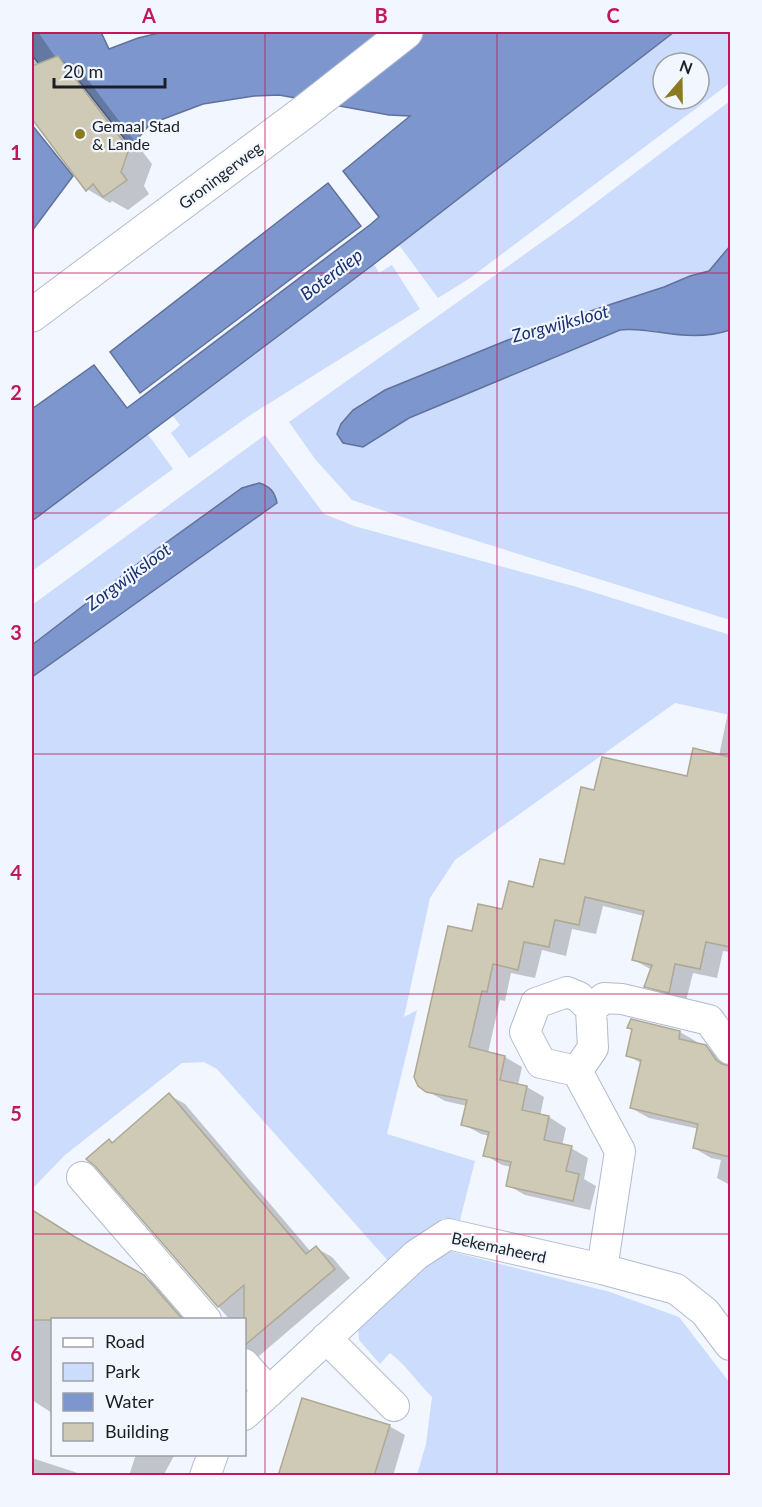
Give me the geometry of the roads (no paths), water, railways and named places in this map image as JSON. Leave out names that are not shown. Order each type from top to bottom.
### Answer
[{"type":"main road","name":"Groningerweg","points":[[32,315],[304,112],[406,32]]},
{"type":"street","points":[[577,1071],[593,1048],[591,1009],[579,997],[567,992],[536,1003],[525,1032],[541,1063],[577,1071],[620,1151],[602,1269]]},
{"type":"street","points":[[591,1009],[604,998],[622,999],[709,1020],[730,1049]]},
{"type":"street","points":[[82,1177],[204,1318]]},
{"type":"street","name":"Bekemaheerd","points":[[246,1413],[416,1255],[448,1234],[602,1269],[676,1289],[705,1312],[730,1345]]},
{"type":"street","points":[[326,1338],[394,1406]]},
{"type":"street","points":[[246,1366],[268,1392]]},
{"type":"street","points":[[205,1476],[213,1456]]},
{"type":"water","name":"Boterdiep","points":[[32,32],[101,32],[109,49],[163,32],[674,32],[374,264],[32,521],[32,409],[94,365],[127,408],[371,224],[379,217],[343,171],[410,116],[389,115],[279,95],[254,96],[203,104],[150,124],[131,147],[58,57],[42,68],[32,55]]},
{"type":"water","points":[[32,125],[73,176],[32,231]]},
{"type":"water","points":[[328,183],[361,226],[140,393],[110,352]]},
{"type":"water","points":[[730,246],[730,330],[694,336],[635,329],[620,330],[409,418],[363,447],[343,443],[337,434],[341,424],[353,410],[385,390],[535,329],[709,271]]},
{"type":"water","name":"Zorgwijksloot","points":[[259,483],[271,490],[277,503],[32,677],[32,645],[153,552],[242,488]]},
{"type":"place","name":"Gemaal Stad & Lande","points":[[80,134]]}]
